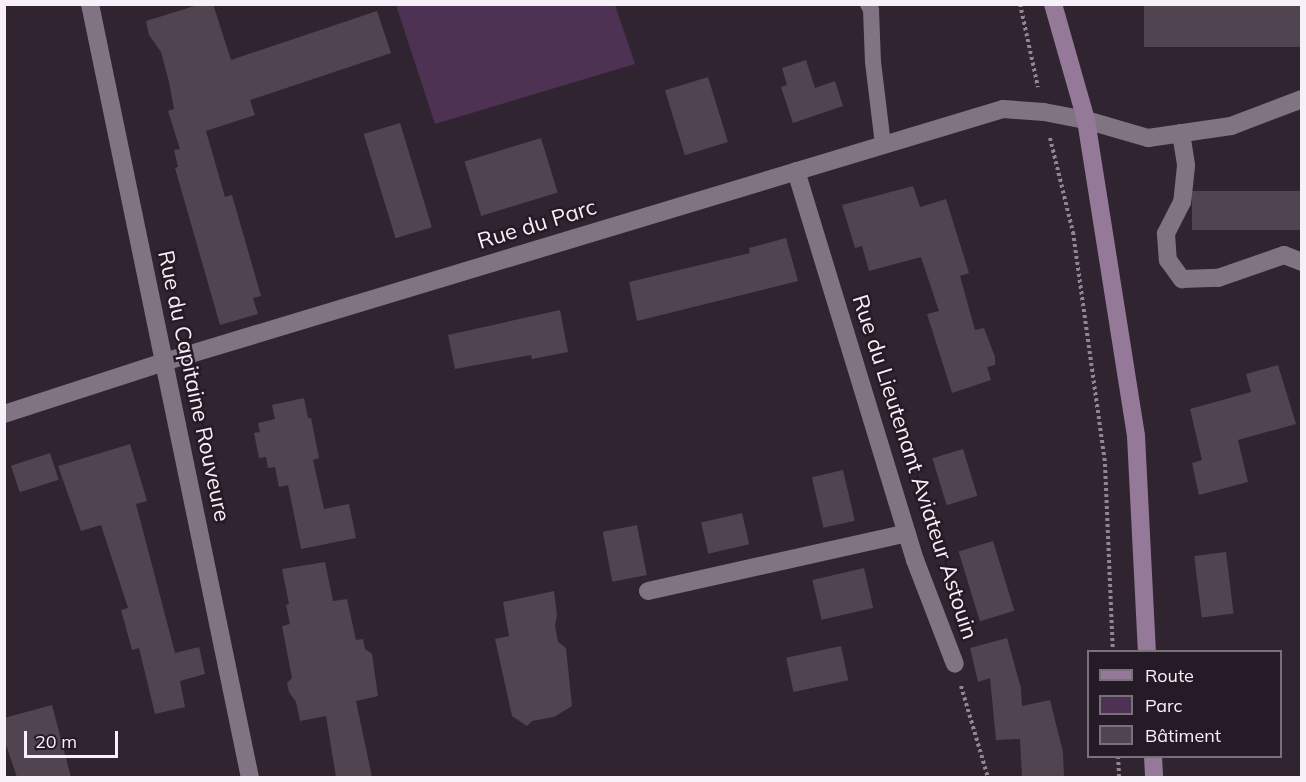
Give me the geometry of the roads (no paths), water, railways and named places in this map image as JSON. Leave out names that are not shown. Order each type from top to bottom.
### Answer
[{"type":"street","name":"Rue du Capitaine Rouveure","points":[[90,4],[250,777]]},
{"type":"street","points":[[1053,4],[1086,120],[1136,436],[1148,650]]},
{"type":"street","name":"Rue du Parc","points":[[4,414],[164,362],[1003,109],[1044,112],[1086,120],[1148,138],[1232,126],[1302,99]]},
{"type":"street","points":[[1181,134],[1185,166],[1182,202],[1166,234],[1168,260],[1182,279],[1218,278],[1284,255],[1302,262]]},
{"type":"street","name":"Rue du Lieutenant Aviateur Astouin","points":[[796,171],[907,532],[955,664]]},
{"type":"street","points":[[648,591],[907,532]]},
{"type":"street","points":[[1153,758],[1154,777]]},
{"type":"lane","points":[[868,4],[871,10],[873,62],[883,145]]}]
